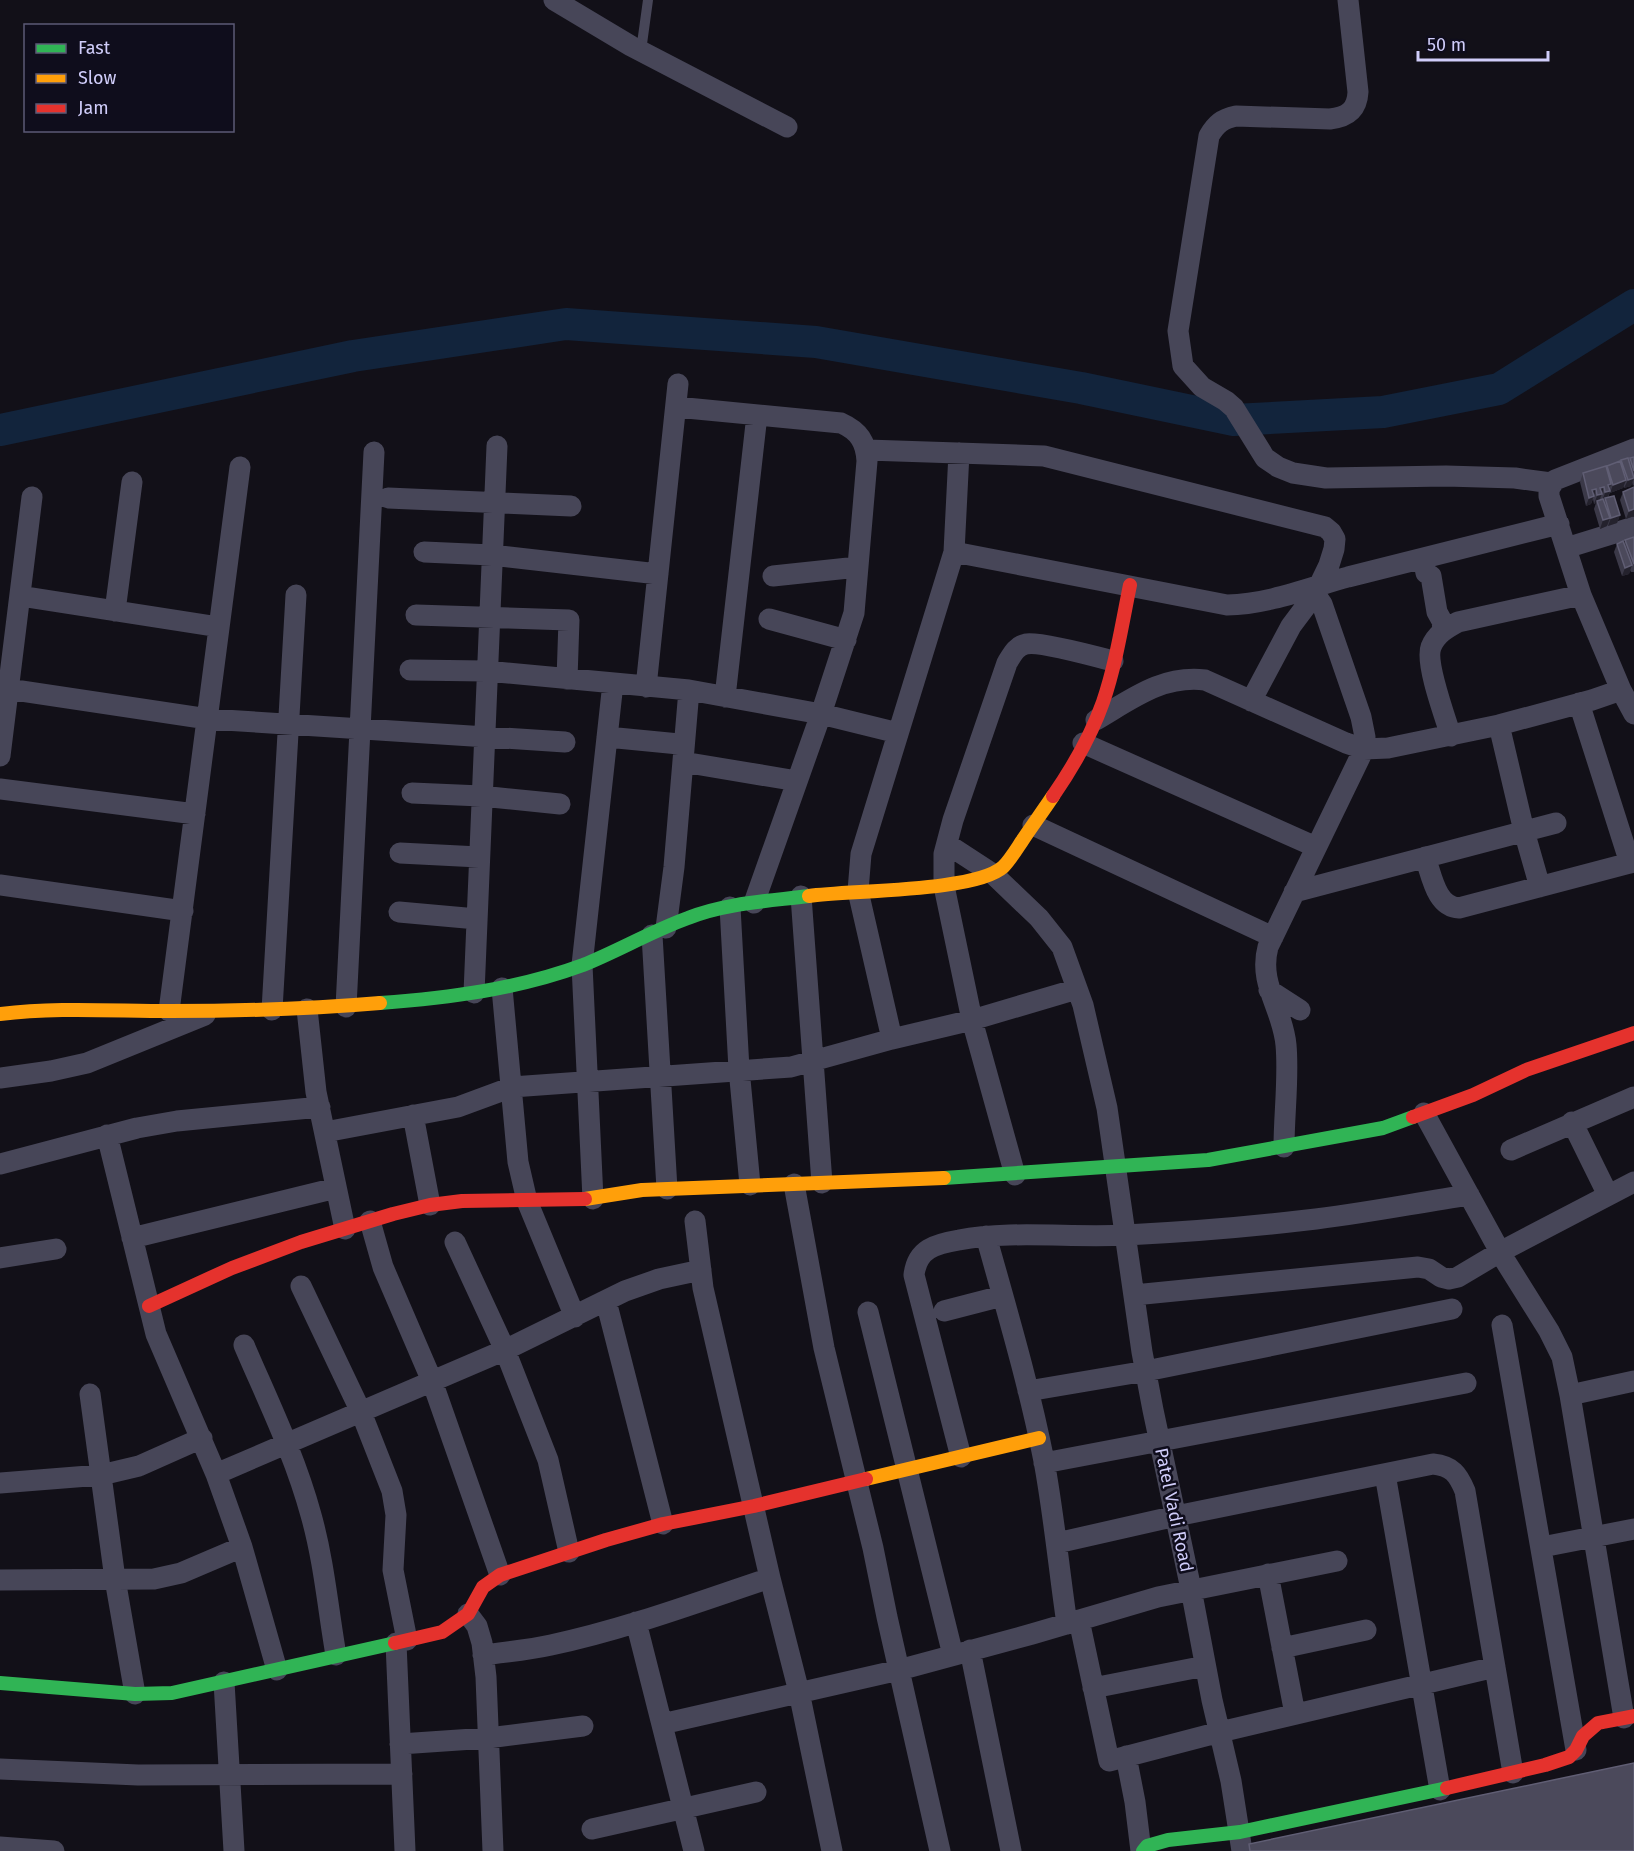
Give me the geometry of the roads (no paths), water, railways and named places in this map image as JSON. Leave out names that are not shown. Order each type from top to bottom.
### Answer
[{"type":"street","points":[[554,0],[642,51],[787,127]]},
{"type":"street","points":[[1348,0],[1358,92],[1353,110],[1330,119],[1236,116],[1224,119],[1215,126],[1209,136],[1178,331],[1183,366],[1188,374],[1202,387],[1226,401],[1240,418],[1265,458],[1293,473],[1326,478],[1446,476],[1515,478],[1551,483],[1580,468],[1634,448]]},
{"type":"street","points":[[646,687],[678,384]]},
{"type":"street","points":[[676,407],[841,423],[858,432],[867,450],[854,613],[754,903]]},
{"type":"street","points":[[725,697],[757,415]]},
{"type":"street","points":[[474,993],[497,446]]},
{"type":"street","points":[[867,450],[1044,456],[1318,524],[1331,532],[1335,539],[1334,549],[1317,589],[1291,626],[1251,701]]},
{"type":"street","points":[[345,1007],[374,452]]},
{"type":"street","points":[[892,1039],[858,891],[861,854],[954,552],[959,453]]},
{"type":"street","points":[[169,1011],[240,467]]},
{"type":"street","points":[[115,611],[132,482]]},
{"type":"street","points":[[1551,483],[1549,496],[1581,595],[1621,690],[1634,714]]},
{"type":"street","points":[[0,756],[32,497]]},
{"type":"street","points":[[388,498],[571,506]]},
{"type":"street","points":[[954,552],[1227,605],[1317,589],[1423,558],[1559,524]]},
{"type":"street","points":[[1566,548],[1634,527]]},
{"type":"street","points":[[424,552],[492,555],[658,574]]},
{"type":"street","points":[[1423,558],[1426,573],[1431,576],[1437,612],[1443,630]]},
{"type":"street","points":[[773,576],[858,567]]},
{"type":"street","points":[[0,1014],[32,1010],[78,1009],[215,1011],[307,1009],[436,999],[502,988],[582,965],[689,917],[730,907],[801,896],[944,886],[993,874],[1003,867],[1063,781],[1096,720],[1108,686],[1130,585]]},
{"type":"street","points":[[1284,1147],[1286,1045],[1281,1020],[1269,990],[1264,961],[1294,892],[1364,749],[1365,737],[1361,717],[1317,589]]},
{"type":"street","points":[[1451,736],[1430,665],[1430,650],[1434,639],[1443,630],[1458,622],[1581,595]]},
{"type":"street","points":[[20,596],[219,627]]},
{"type":"street","points":[[273,1010],[296,596]]},
{"type":"street","points":[[416,615],[569,620],[567,679]]},
{"type":"street","points":[[769,619],[846,640]]},
{"type":"street","points":[[1015,1175],[972,1020],[944,886],[944,854],[999,685],[1012,654],[1018,647],[1033,643],[1113,661]]},
{"type":"street","points":[[410,670],[486,672],[689,690],[821,714],[898,733]]},
{"type":"street","points":[[1096,720],[1142,693],[1171,681],[1188,678],[1205,680],[1346,743],[1364,749],[1388,748],[1500,725],[1621,690]]},
{"type":"street","points":[[593,1199],[582,965],[613,683]]},
{"type":"street","points":[[8,689],[208,719],[564,742]]},
{"type":"street","points":[[667,1189],[660,1076],[659,932],[674,867],[689,690]]},
{"type":"street","points":[[1425,858],[1442,901],[1450,907],[1469,906],[1632,862],[1579,703]]},
{"type":"street","points":[[1500,725],[1524,831],[1540,887]]},
{"type":"street","points":[[607,737],[679,744],[684,755]]},
{"type":"street","points":[[1083,743],[1316,847]]},
{"type":"street","points":[[684,755],[797,781]]},
{"type":"street","points":[[0,789],[195,814]]},
{"type":"street","points":[[412,793],[482,796],[560,804]]},
{"type":"street","points":[[1294,892],[1556,823]]},
{"type":"street","points":[[1033,825],[1273,937]]},
{"type":"street","name":"Patel Vadi Road","points":[[947,844],[993,874],[1039,918],[1062,947],[1077,989],[1107,1108],[1146,1371],[1241,1841]]},
{"type":"street","points":[[400,853],[479,856]]},
{"type":"street","points":[[0,885],[183,911]]},
{"type":"street","points":[[801,896],[822,1183]]},
{"type":"street","points":[[730,907],[739,1069],[750,1185]]},
{"type":"street","points":[[399,912],[477,919]]},
{"type":"street","points":[[502,988],[515,1140],[533,1215],[574,1317]]},
{"type":"street","points":[[325,1132],[458,1107],[512,1087],[791,1067],[972,1020],[1077,989]]},
{"type":"street","points":[[1269,990],[1300,1010]]},
{"type":"street","points":[[307,1009],[312,1063],[345,1229]]},
{"type":"street","points":[[0,1078],[87,1063],[215,1011]]},
{"type":"street","points":[[149,1306],[232,1268],[301,1242],[430,1205],[462,1201],[533,1215],[624,1192],[667,1189],[750,1185],[796,1198],[822,1183],[1015,1175],[1117,1180],[1208,1160],[1383,1128],[1473,1095],[1526,1070],[1634,1033]]},
{"type":"street","points":[[1511,1150],[1572,1122],[1633,1100]]},
{"type":"street","points":[[0,1164],[137,1128],[177,1121],[320,1107]]},
{"type":"street","points":[[1142,1851],[1147,1846],[1168,1840],[1241,1841],[1560,1761],[1569,1757],[1576,1750],[1583,1736],[1598,1723],[1629,1717],[1562,1357],[1549,1331],[1500,1252],[1424,1113]]},
{"type":"street","points":[[414,1115],[430,1205]]},
{"type":"street","points":[[1572,1122],[1608,1194]]},
{"type":"street","points":[[107,1136],[156,1334],[216,1474],[242,1547],[277,1670]]},
{"type":"street","points":[[1134,1295],[1418,1267],[1429,1269],[1449,1279],[1458,1277],[1500,1252],[1634,1182]]},
{"type":"street","points":[[132,1238],[336,1188]]},
{"type":"street","points":[[961,1457],[914,1275],[915,1264],[920,1255],[933,1247],[986,1236],[1125,1235],[1307,1220],[1468,1194]]},
{"type":"street","points":[[796,1198],[824,1348],[857,1482],[940,1851]]},
{"type":"street","points":[[370,1221],[383,1267],[432,1381],[500,1575]]},
{"type":"street","points":[[695,1221],[703,1288],[770,1578],[799,1692],[832,1851]]},
{"type":"street","points":[[986,1236],[1028,1391],[1044,1463],[1073,1622],[1093,1688],[1109,1761],[1220,1732],[1495,1667]]},
{"type":"street","points":[[455,1242],[505,1350],[548,1460],[569,1552]]},
{"type":"street","points":[[0,1258],[56,1249]]},
{"type":"street","points":[[216,1474],[505,1350],[625,1291],[659,1279],[701,1270]]},
{"type":"street","points":[[301,1286],[361,1412],[392,1491],[396,1515],[393,1570],[402,1642],[400,1744],[405,1851]]},
{"type":"street","points":[[944,1311],[1002,1296]]},
{"type":"street","points":[[606,1301],[663,1524]]},
{"type":"street","points":[[1028,1391],[1146,1371],[1452,1309]]},
{"type":"street","points":[[868,1312],[908,1470],[961,1653],[1011,1851]]},
{"type":"street","points":[[1502,1325],[1576,1750]]},
{"type":"street","points":[[244,1345],[287,1444],[303,1489],[314,1528],[336,1655]]},
{"type":"street","points":[[1570,1395],[1634,1381]]},
{"type":"street","points":[[1044,1463],[1466,1383]]},
{"type":"street","points":[[90,1394],[115,1579],[135,1694]]},
{"type":"street","points":[[0,1484],[101,1475],[139,1466],[202,1438]]},
{"type":"street","points":[[0,1683],[135,1694],[172,1694],[336,1655],[402,1642],[442,1632],[468,1614],[483,1587],[500,1575],[569,1552],[663,1524],[754,1506],[1039,1438]]},
{"type":"street","points":[[1057,1543],[1176,1516],[1433,1464],[1452,1469],[1459,1477],[1465,1491],[1513,1773]]},
{"type":"street","points":[[1385,1474],[1440,1790]]},
{"type":"street","points":[[1542,1547],[1634,1529]]},
{"type":"street","points":[[0,1580],[154,1579],[181,1573],[242,1547]]},
{"type":"street","points":[[662,1724],[899,1670],[1191,1589],[1337,1561]]},
{"type":"street","points":[[1268,1574],[1295,1714]]},
{"type":"street","points":[[468,1614],[477,1626],[482,1643],[495,1648],[549,1646],[636,1622],[770,1578]]},
{"type":"street","points":[[636,1622],[694,1851]]},
{"type":"street","points":[[1282,1648],[1366,1630]]},
{"type":"street","points":[[493,1851],[488,1738],[495,1648]]},
{"type":"street","points":[[1093,1688],[1206,1666]]},
{"type":"street","points":[[224,1682],[234,1851]]},
{"type":"street","points":[[400,1744],[488,1738],[583,1726]]},
{"type":"street","points":[[1126,1756],[1142,1851]]},
{"type":"street","points":[[0,1769],[138,1775],[402,1774]]},
{"type":"street","points":[[592,1829],[756,1792]]},
{"type":"street","points":[[0,1847],[54,1851]]},
{"type":"lane","points":[[642,51],[648,0]]},
{"type":"waterway","points":[[0,430],[353,356],[566,324],[816,342],[1081,388],[1234,420],[1383,412],[1499,389],[1634,305]]}]
